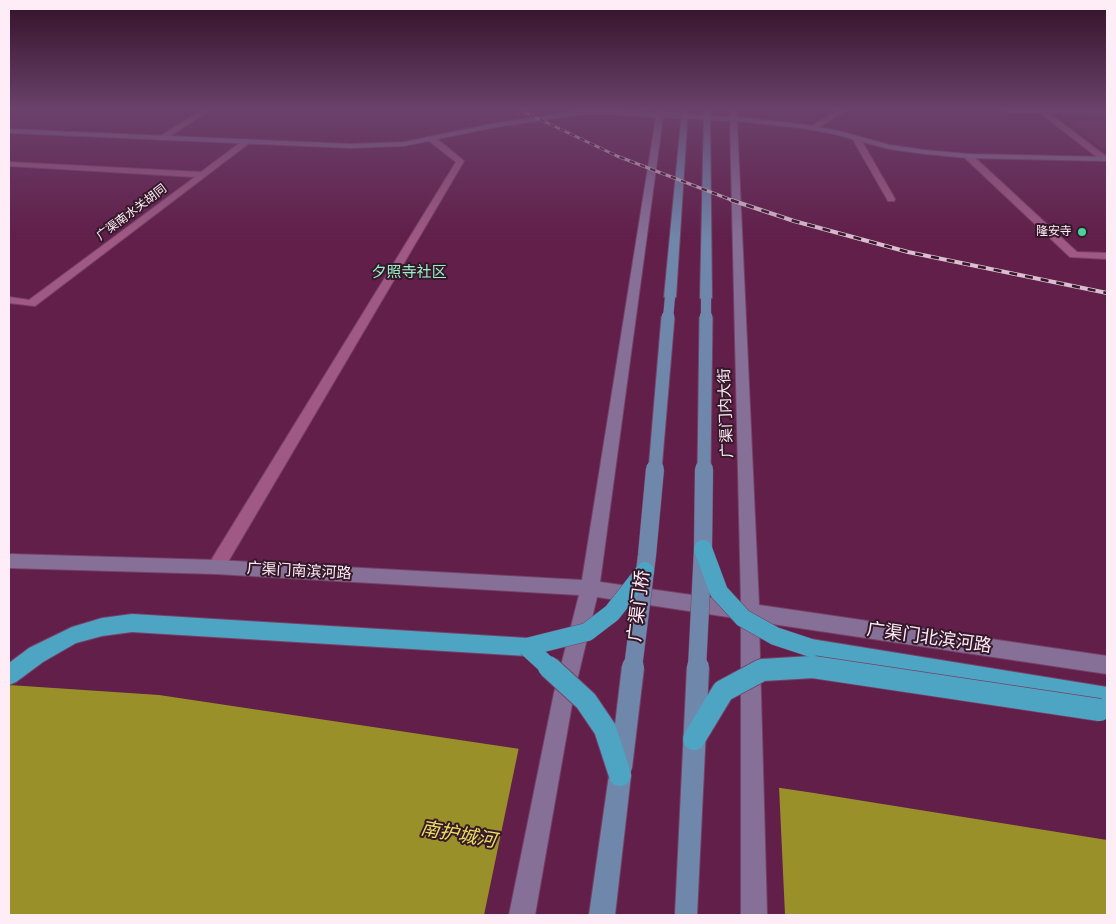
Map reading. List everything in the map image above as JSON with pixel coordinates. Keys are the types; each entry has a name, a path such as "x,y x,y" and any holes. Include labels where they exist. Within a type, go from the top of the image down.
{"highway":[{"path":"703,549 719,592 744,618 775,636 810,648 1107,697"},
{"path":"9,675 36,655 72,636 102,627 132,623 527,647 587,632 612,613 645,571"},
{"path":"527,647 586,701 605,729 620,775"},
{"path":"694,739 723,691 762,670 812,667 1107,712"}],"main road":[{"name":"广渠门桥","path":"602,915 645,571 682,153"},
{"path":"686,915 703,549 707,153"}],"street":[{"name":"广渠南水关胡同","path":"9,300 31,304 232,153"},
{"path":"216,567 460,161 450,153"},
{"path":"522,915 564,693 590,588 654,153"},
{"name":"广渠门内大街","path":"735,153 750,613 754,915"},
{"path":"865,153 891,199"},
{"path":"937,153 968,156 1106,159"},
{"path":"968,156 1074,255 1107,256"},
{"path":"9,164 203,175"},
{"name":"广渠门南滨河路","path":"9,561 216,567 590,588 750,613"},
{"name":"广渠门北滨河路","path":"750,613 1107,665"}],"water":[{"name":"南护城河","path":"9,685 159,695 814,793 1107,840 1107,915 9,914"}],"pier":[{"path":"519,747 779,786 785,915 484,915"}],"railway":[{"path":"611,153 734,201"},
{"path":"734,201 794,221 908,252 1107,293"}],"place":[{"name":"隆安寺","path":"1082,232"}],"district":[{"name":"夕照寺社区","path":"409,273"}]}
